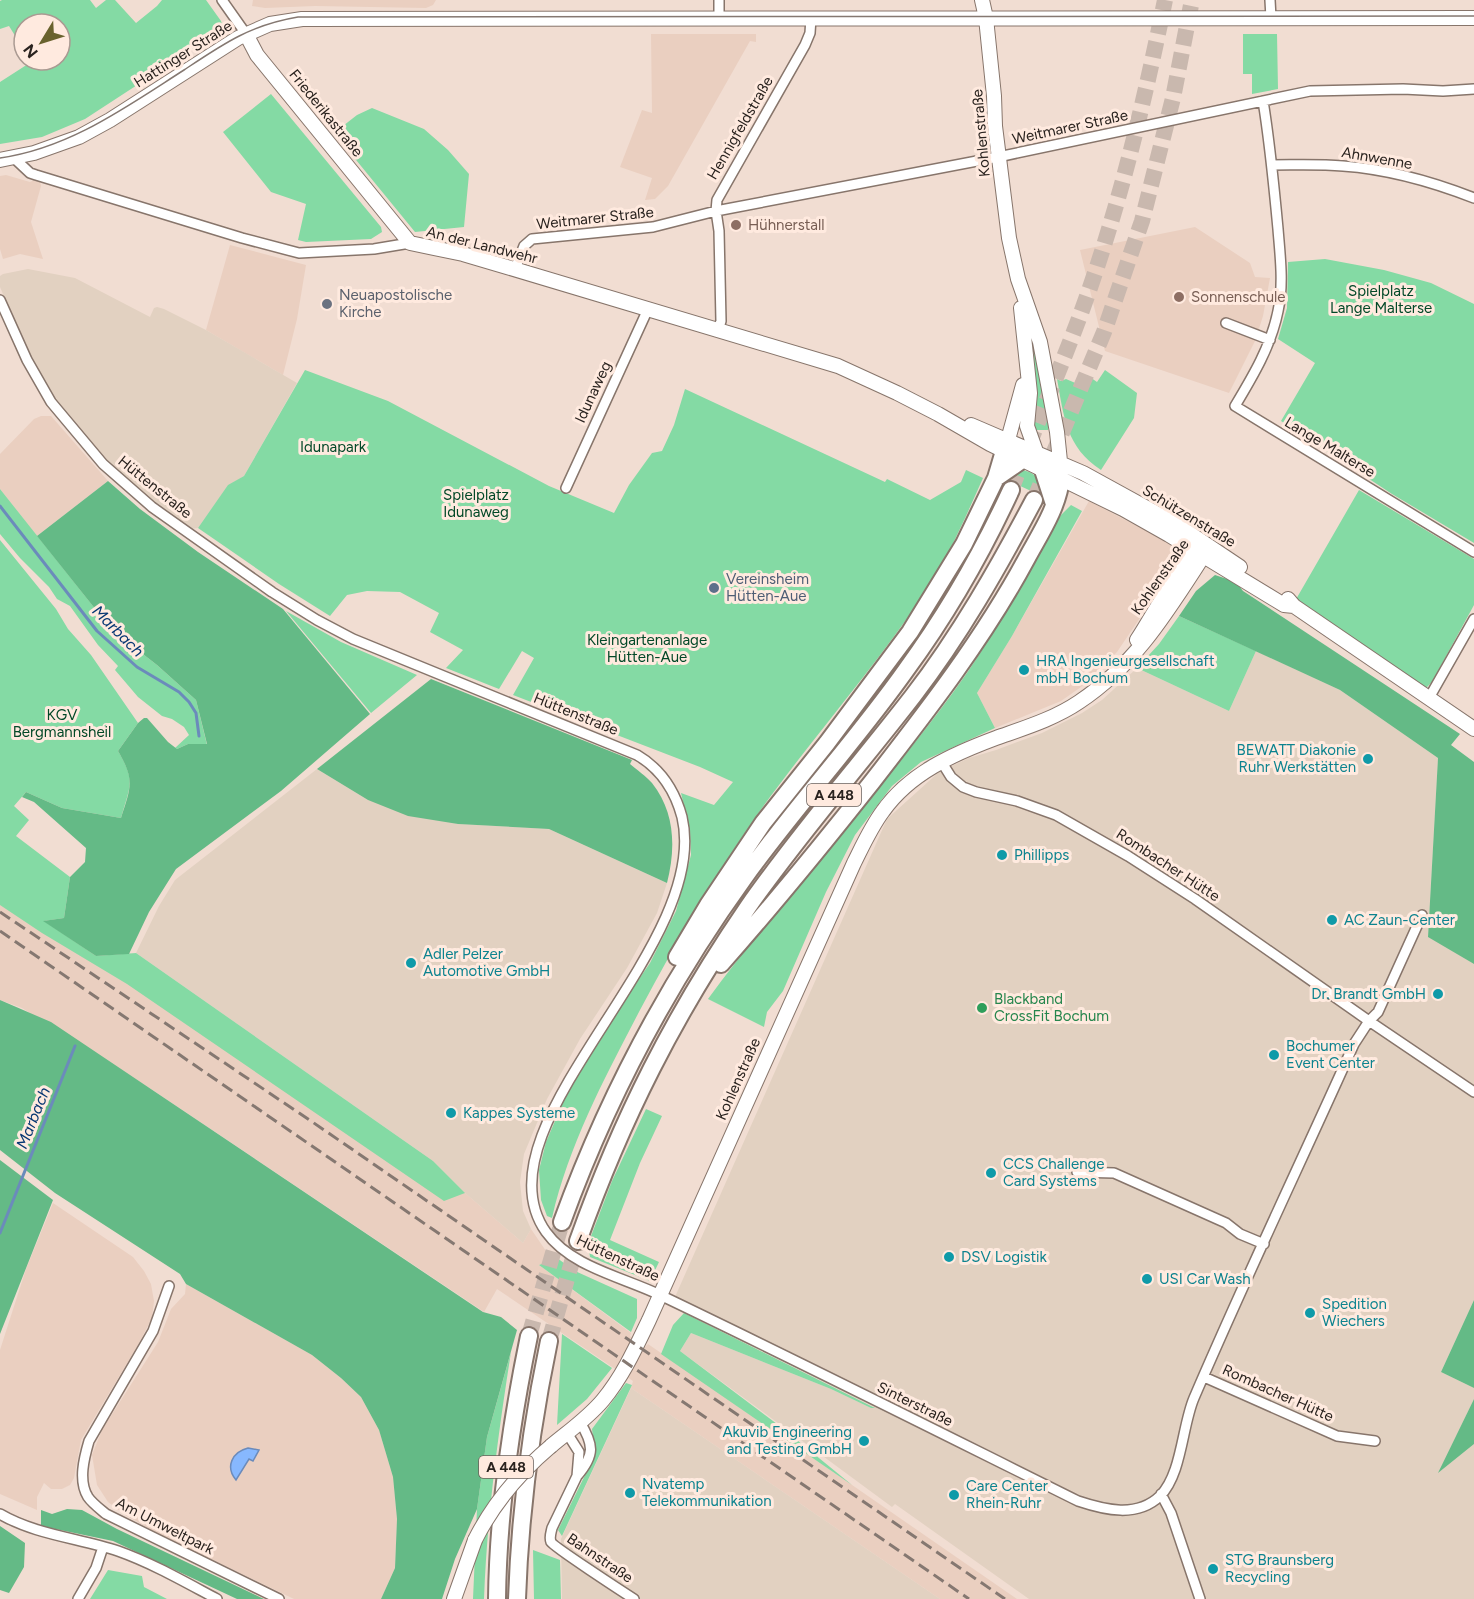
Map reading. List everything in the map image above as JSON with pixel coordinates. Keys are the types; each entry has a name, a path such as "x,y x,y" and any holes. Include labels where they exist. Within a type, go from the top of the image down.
{"highway":[{"path":"651,1022 678,956 708,905 762,823 834,735 910,632 964,544 996,478 1006,446"},
{"path":"996,478 1029,456"},
{"path":"1043,470 1054,504"},
{"path":"686,1002 826,841 964,661 999,607 1044,527 1060,493 1061,471"},
{"name":"A 448","path":"562,1222 603,1119 651,1022 692,953 746,876 908,669 981,553 1011,490"},
{"name":"A 448","path":"578,1240 621,1129 686,1002 749,906 914,695 984,590 1034,500"},
{"name":"A 448","path":"497,1599 500,1525 507,1460 529,1336"},
{"name":"A 448","path":"517,1598 519,1537 529,1444 549,1341"}],"street":[{"name":"Friederikastraße","path":"222,0 257,54 410,243"},
{"path":"719,0 719,18"},
{"name":"Kohlenstraße","path":"981,0 986,18 998,157 1007,226 1018,279 1027,353 1030,393 1027,426 1029,456"},
{"path":"1270,0 1271,18"},
{"name":"Hattinger Straße","path":"7,159 68,142 99,127 246,34 277,22 317,18 1474,18"},
{"name":"Hennigfeldstraße","path":"718,330 721,321 717,200 805,45 810,33 811,18"},
{"name":"Weitmarer Straße","path":"516,269 524,246 532,238 653,227 716,211 998,157 1310,91 1474,89"},
{"name":"Lange Malterse","path":"1263,101 1272,165 1281,261 1281,291 1279,309 1270,340 1235,406 1474,552"},
{"name":"An der Landwehr","path":"7,159 36,175 230,235 299,253 374,249 410,243 463,254 516,269 838,366 938,414 958,427 1061,471"},
{"name":"Ahnwenne","path":"1272,165 1345,166 1374,170 1404,176 1474,198"},
{"name":"Kohlenstraße","path":"1018,279 1040,342 1057,432 1061,471"},
{"name":"Hüttenstraße","path":"0,300 27,360 51,402 103,464 152,507 272,592 317,620 353,639 433,673 626,749 652,765 669,784 678,801 684,833 684,857 675,897 656,940 569,1079 538,1149 531,1187 538,1217 549,1236 562,1248 586,1263 659,1294"},
{"name":"Idunaweg","path":"566,488 648,309"},
{"path":"1226,323 1270,340"},
{"name":"Kohlenstraße","path":"1006,446 1021,395 1027,353"},
{"path":"1029,456 1047,445 1057,432"},
{"name":"An der Landwehr","path":"1029,456 1043,470 1061,471"},
{"name":"Schützenstraße","path":"1061,471 1123,509 1288,599 1294,606 1474,729"},
{"name":"Kohlenstraße","path":"454,1599 475,1540 490,1512 510,1485 603,1399 628,1362 870,833 883,811 896,795 941,761 1053,717 1078,703 1107,680 1131,654 1138,652 1162,621 1201,550"},
{"path":"1429,698 1474,619"},
{"name":"Rombacher Hütte","path":"941,761 951,777 963,787 1017,801 1056,815 1128,856 1195,899 1474,1092"},
{"name":"Rombacher Hütte","path":"1161,1494 1168,1485 1176,1465 1190,1408 1354,1044 1378,1012 1422,915"},
{"path":"1077,1172 1114,1173 1226,1223 1240,1234 1264,1244"},
{"name":"Am Umweltpark","path":"169,1286 153,1332 89,1441 85,1454 83,1484 89,1499 106,1514 279,1599"},
{"name":"Sinterstraße","path":"659,1294 1078,1501 1099,1508 1130,1510 1153,1501 1161,1494"},
{"name":"Rombacher Hütte","path":"1204,1377 1337,1436 1375,1441"},
{"name":"Bahnstraße","path":"580,1422 592,1445 588,1458 552,1528 551,1543 634,1599"},
{"name":"Bahnstraße","path":"567,1433 579,1452 577,1476"},
{"path":"1161,1494 1171,1513 1200,1599"},
{"path":"0,1514 23,1526 103,1547 140,1561 217,1599"},
{"path":"78,1599 96,1568 103,1547"}],"shaded area":[{"path":"253,0 436,0 433,5 426,8 315,6 265,8 252,6"},
{"path":"651,34 756,34 756,42 750,41 668,186 655,199 645,200 652,178 620,167 642,110 652,113"},
{"path":"6,175 30,182 34,180 40,182 41,186 31,222 43,259 20,254 3,259 0,249 0,176"},
{"name":"Sonnenschule","path":"1195,227 1250,263 1255,277 1270,278 1263,316 1255,341 1229,393 1105,351 1080,250"},
{"path":"230,245 306,265 297,319 283,375 206,330"},
{"path":"28,269 75,278 150,317 154,308 164,309 206,330 297,383 244,476 228,486 198,528 191,529 180,522 106,461 69,420 49,391 24,344 0,287 0,276 3,274"},
{"path":"51,416 108,481 37,536 0,489 0,454 34,419"},
{"path":"1089,501 1173,545 1178,557 1173,569 1117,652 1081,687 1061,701 995,728 977,693"},
{"path":"1256,651 1340,690 1438,758 1428,936 1474,964 1474,1300 1441,1372 1474,1388 1474,1399 1439,1472 1474,1444 1474,1599 1029,1599 895,1504 892,1507 680,1351 691,1333 831,1389 871,1408 874,1407 671,1306 887,819 939,772 969,758 1042,733 1082,713 1102,700 1137,668 1229,711"},
{"path":"317,769 368,800 458,824 549,829 667,883 657,913 627,968 580,1039 547,1099 524,1154 520,1182 523,1211 531,1229 523,1243 465,1193 433,1161 136,953 159,906 175,880"},
{"path":"0,888 96,956 365,1115 433,1161 465,1193 523,1243 531,1229 546,1251 556,1258 539,1265 631,1333 630,1336 645,1347 648,1344 1017,1599 940,1599 631,1388 633,1381 497,1289 484,1312 154,1091 22,1008 0,1000"},
{"path":"53,1203 133,1257 151,1284 154,1301 152,1318 138,1345 81,1440 74,1478 70,1485 62,1489 51,1489 44,1483 37,1497 37,1510 0,1494 0,1350 26,1269"},
{"path":"186,1284 312,1355 361,1397 379,1430 393,1477 397,1519 395,1568 381,1599 294,1599 159,1534 127,1516 108,1502 97,1485 92,1455 102,1430 158,1342 171,1309 185,1294"},
{"path":"631,1388 940,1599 562,1599 561,1539"}],"green space":[{"path":"90,0 96,8 106,0 115,0 136,23 162,0 206,0 223,27 85,119 42,137 0,144 0,82 16,72 72,72 72,12 12,12 12,31 9,26 0,29 0,1"},
{"path":"1243,34 1277,34 1278,89 1252,94 1252,74 1243,74"},
{"path":"271,94 381,227 382,232 371,239 306,242 298,240 306,204 271,192 223,132"},
{"path":"372,108 424,129 448,150 469,174 464,227 415,232 334,133 357,115"},
{"name":"Spielplatz Lange Malterse","path":"1325,259 1384,270 1431,283 1474,304 1474,543 1392,494 1281,421 1315,363 1278,339 1287,308 1288,262"},
{"path":"1033,343 1049,424 1048,430 1031,430 1035,378"},
{"path":"305,370 388,401 549,486 614,513 629,485 652,453 662,451 674,425 685,389 885,482 887,479 930,500 961,482 966,470 983,478 950,550 926,591 889,644 770,797 734,848 685,928 589,1111 568,1164 552,1218 547,1216 541,1200 539,1170 546,1142 564,1100 602,1033 650,963 676,911 691,855 690,831 681,793 714,805 733,782 700,767 513,695 534,658 522,651 499,689 446,668 463,650 430,632 439,613 400,592 367,591 347,595 330,616 198,528 228,485 244,476"},
{"path":"1105,370 1137,393 1134,418 1101,470 1080,451 1068,430 1057,379 1061,381 1066,379 1080,385 1087,375 1097,382"},
{"path":"1020,470 1035,475 1046,498 1005,479"},
{"path":"108,481 140,509 198,552 283,609 370,714 281,791 176,869 149,912 129,954 96,956 43,921 64,918 70,877 85,862 86,848 34,802 22,797 26,792 62,808 121,818 130,784 127,769 118,751 138,723 147,718 177,749 188,744 207,744 196,700 157,665 112,630 37,536"},
{"path":"0,489 112,630 157,665 196,700 207,745 188,744 175,748 189,735 184,727 162,716 138,697 115,670 118,666 98,645 70,606 57,599 49,587 0,534"},
{"path":"1359,490 1474,559 1474,605 1432,682 1427,687 1422,687 1295,601"},
{"path":"1071,505 1082,511 1012,636 977,693 995,728 921,762 892,786 855,835 826,892 783,991 767,1012 764,1027 708,999 949,698 994,631 1061,515"},
{"name":"KGV Bergmannsheil","path":"0,540 56,609 68,629 91,655 138,723 118,751 124,761 130,784 121,818 62,808 26,792 14,806 29,820 16,836 70,877 64,918 44,921 96,956 136,953 433,1161 465,1193 444,1201 127,984 0,905"},
{"path":"1215,575 1236,582 1243,591 1460,734 1451,745 1474,762 1474,964 1428,937 1438,758 1340,690 1179,616 1196,591"},
{"path":"286,611 341,642 417,675 371,713"},
{"path":"1179,616 1256,651 1229,711 1137,668 1159,644"},
{"path":"431,679 632,760 630,764 650,780 660,794 669,818 672,831 672,857 667,883 549,829 458,824 408,816 368,800 317,769"},
{"path":"0,1000 51,1022 483,1312 501,1317 517,1330 487,1437 477,1509 455,1559 442,1599 381,1599 395,1568 397,1519 393,1477 379,1430 361,1397 312,1355 186,1284 180,1274 55,1193 0,1150"},
{"path":"646,1109 662,1116 640,1163 610,1240 659,1262 650,1281 590,1257 588,1244 612,1181"},
{"path":"0,1160 53,1200 0,1334"},
{"path":"557,1258 575,1271 637,1299 637,1318 631,1332 539,1265"},
{"path":"1474,1300 1474,1388 1441,1372"},
{"path":"684,1313 875,1408 691,1333 680,1351 781,1427 852,1485 661,1354 673,1325"},
{"path":"562,1334 612,1368 587,1399 557,1425"},
{"path":"511,1352 494,1476 484,1599 473,1599 477,1509 487,1437"},
{"path":"626,1383 632,1385 562,1536 558,1530 595,1455 592,1429"},
{"path":"1474,1399 1474,1444 1438,1473"},
{"path":"67,1509 82,1510 264,1599 237,1599 113,1541 41,1526 41,1510 52,1514"},
{"path":"0,1526 25,1543 24,1567 9,1593 0,1590"},
{"path":"533,1550 560,1560 561,1599 534,1599"},
{"path":"108,1570 142,1576 144,1587 167,1599 90,1599"}],"water":[{"path":"248,1448 259,1450 253,1461 249,1459 236,1480 231,1470 232,1461 234,1456"}],"waterway":[{"name":"Marbach","path":"0,506 97,631 137,667 179,692 189,702 196,713 199,736"},
{"name":"Marbach","path":"0,1233 75,1046"}],"tunnel":[{"path":"1011,490 1078,321 1105,242 1138,122 1165,0"},
{"path":"1034,500 1104,332 1142,221 1173,98 1192,0"},
{"path":"529,1336 562,1222"},
{"path":"549,1341 578,1241"}],"tram line":[{"path":"0,158 26,153 74,136 141,98 251,30 298,17 1474,16"}],"railway":[{"path":"0,912 311,1121 1005,1599"},
{"path":"0,931 969,1599"}],"place":[{"name":"Hühnerstall","path":"736,225"},
{"name":"Sonnenschule","path":"1179,297"},
{"name":"Neuapostolische Kirche","path":"327,304"},
{"name":"Vereinsheim Hütten-Aue","path":"714,588"},
{"name":"HRA Ingenieurgesellschaft mbH Bochum","path":"1024,670"},
{"name":"BEWATT Diakonie Ruhr Werkstätten","path":"1368,759"},
{"name":"Phillipps","path":"1002,855"},
{"name":"AC Zaun-Center","path":"1332,920"},
{"name":"Adler Pelzer Automotive GmbH","path":"411,963"},
{"name":"Dr. Brandt GmbH","path":"1438,994"},
{"name":"Blackband CrossFit Bochum","path":"982,1008"},
{"name":"Bochumer Event Center","path":"1274,1055"},
{"name":"Kappes Systeme","path":"451,1113"},
{"name":"CCS Challenge Card Systems","path":"991,1173"},
{"name":"DSV Logistik","path":"949,1257"},
{"name":"USI Car Wash","path":"1147,1279"},
{"name":"Spedition Wiechers","path":"1310,1313"},
{"name":"Akuvib Engineering and Testing GmbH","path":"864,1441"},
{"name":"Nvatemp Telekommunikation","path":"630,1493"},
{"name":"Care Center Rhein-Ruhr","path":"954,1495"},
{"name":"STG Braunsberg Recycling","path":"1213,1569"}],"park label":[{"name":"Idunapark","path":"333,447"},
{"name":"Spielplatz Idunaweg","path":"476,504"},
{"name":"Kleingartenanlage Hütten-Aue","path":"647,648"}]}
